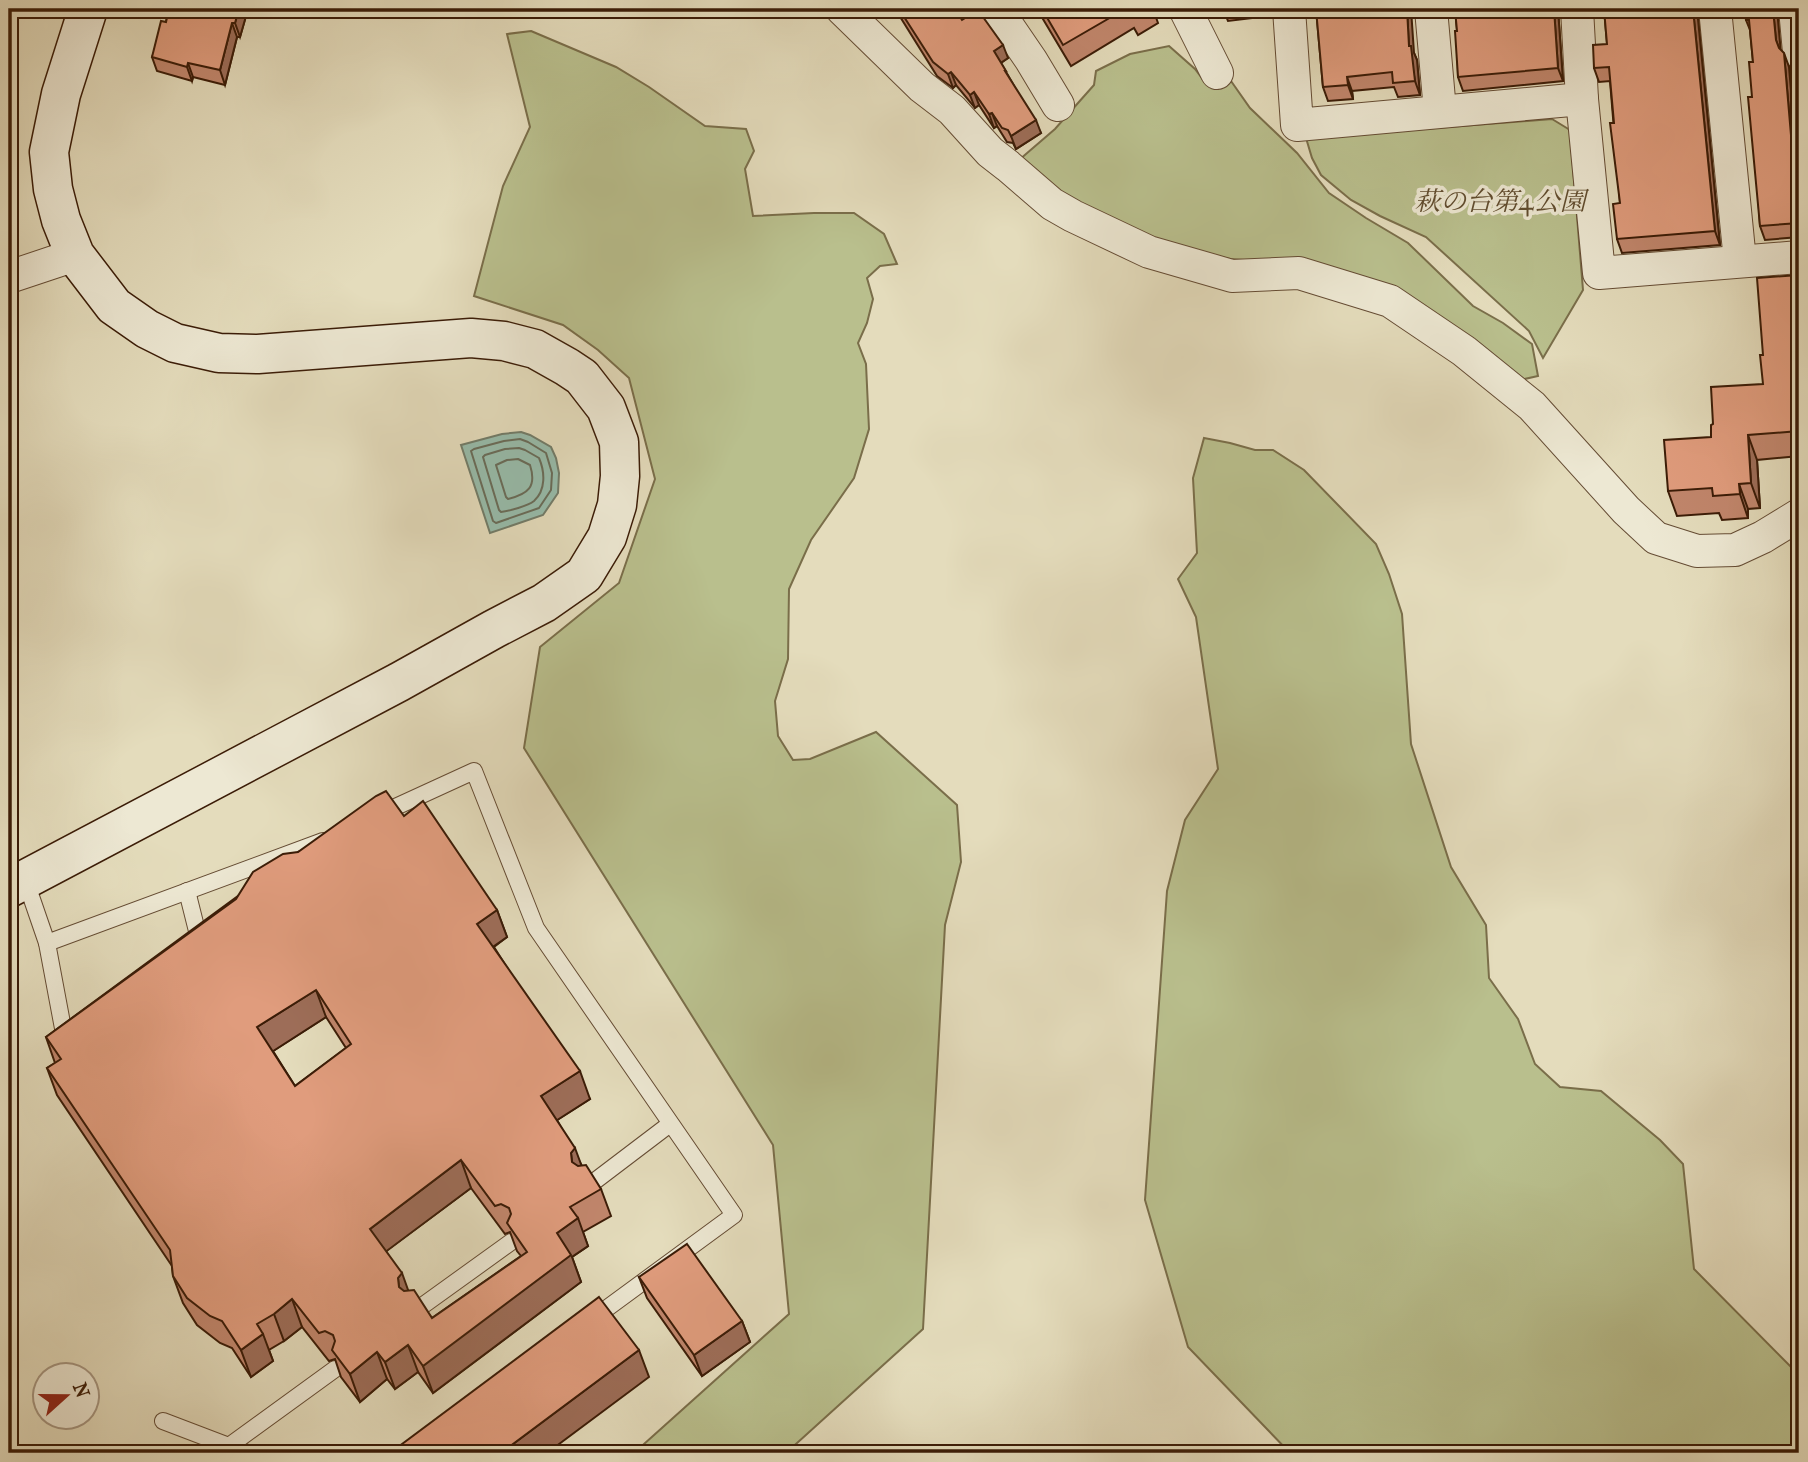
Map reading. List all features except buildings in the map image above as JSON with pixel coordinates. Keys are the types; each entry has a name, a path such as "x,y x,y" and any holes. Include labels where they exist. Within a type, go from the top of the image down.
{"street":[{"path":"17,884 544,603 584,575 607,537 617,505 620,476 619,442 606,408 582,377 536,349 505,341 471,338 258,354 219,353 175,342 147,329 114,306 75,255 61,220 49,152 61,94 88,9"},
{"path":"842,9 922,87 952,110 990,152 1052,204 1073,216 1149,252 1232,275 1299,273 1390,301 1464,351 1532,406 1626,510 1656,538 1697,551 1735,550 1799,515"},
{"path":"996,9 1058,105"},
{"path":"1185,9 1217,73"},
{"path":"1289,9 1297,125 1583,100"},
{"path":"1431,9 1440,111"},
{"path":"1577,9 1599,273 1799,257"},
{"path":"1715,9 1740,261"},
{"path":"1795,9 1799,52"},
{"path":"9,277 75,255"}],"lane":[{"path":"363,822 474,771 536,928 734,1215 577,1330"},
{"path":"47,943 338,834"},
{"path":"17,884 47,943 65,1039 87,1023"},
{"path":"187,891 200,943 189,951"},
{"path":"591,1184 670,1125"},
{"path":"418,1309 511,1242"},
{"path":"229,1446 335,1369"},
{"path":"163,1421 247,1453"}],"green space":[{"path":"531,31 616,67 705,126 746,129 754,151 745,169 753,216 854,213 884,234 897,264 880,266 867,278 873,299 858,343 866,364 869,429 854,478 811,540 789,589 788,659 775,701 778,736 793,760 810,759 876,732 957,805 961,862 945,925 923,1329 786,1453 634,1453 789,1314 773,1145 524,748 540,647 619,583 655,479 629,378 598,350 563,325 474,296 503,186 530,127 507,34"},
{"path":"1169,46 1195,69 1207,85 1231,81 1250,108 1297,153 1329,193 1408,243 1473,306 1532,344 1538,376 1520,380 1299,264 1230,259 1164,245 1058,195 1019,160 1055,129 1094,85 1096,71 1130,54"},
{"name":"萩の台第4公園","path":"1552,119 1570,130 1583,290 1543,358 1529,331 1426,237 1351,200 1321,175 1306,138"},
{"path":"1204,438 1255,450 1273,450 1304,470 1376,544 1402,614 1411,744 1451,867 1486,925 1489,978 1518,1019 1535,1064 1560,1087 1601,1091 1660,1140 1683,1164 1694,1269 1799,1375 1799,1453 1290,1453 1188,1347 1145,1200 1167,891 1185,820 1218,769 1196,617 1178,579 1197,553 1193,478"}],"water":[{"path":"521,432 551,447 559,473 558,493 543,515 490,533 461,445"}]}
